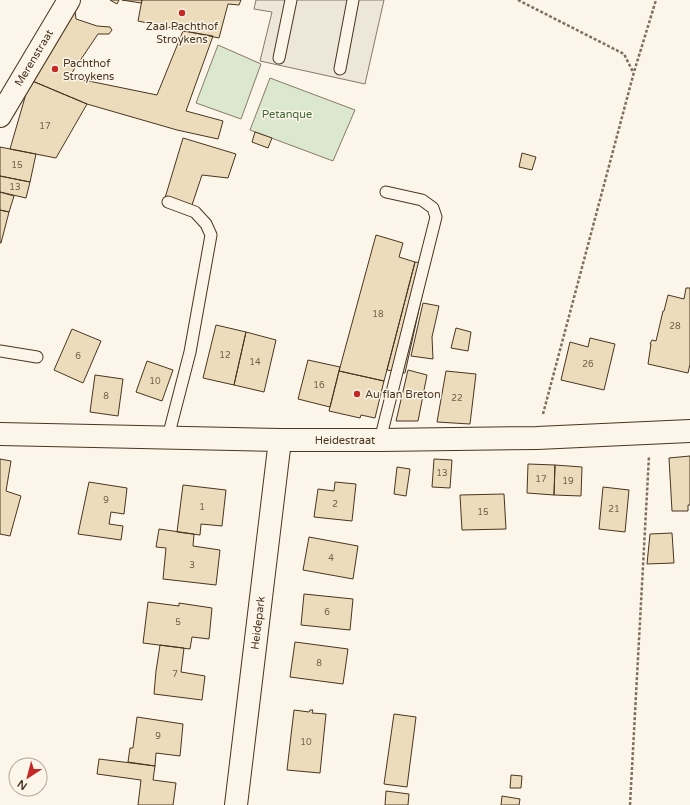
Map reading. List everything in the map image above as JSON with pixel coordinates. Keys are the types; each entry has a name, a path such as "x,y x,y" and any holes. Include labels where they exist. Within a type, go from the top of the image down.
{"street":[{"name":"Merenstraat","path":"0,116 69,0"},
{"name":"Heidestraat","path":"0,434 280,440 380,440 537,438 690,431"},
{"name":"Heidepark","path":"236,805 280,440"}],"lane":[{"path":"279,58 291,0"},
{"path":"340,69 353,0"},
{"path":"380,440 436,217 433,208 422,200 386,192"},
{"path":"168,202 195,212 206,224 211,235 190,352 168,438"},
{"path":"0,351 37,357"}],"path":[{"path":"518,0 624,54 634,72"},
{"path":"537,438 634,72 656,0"},
{"path":"630,805 650,432"}],"green space":[{"path":"218,45 261,64 241,119 196,103"},
{"name":"Petanque","path":"270,78 355,110 333,161 250,130"}],"shaded area":[{"path":"256,0 384,0 365,84 260,61 272,12 254,9"}],"building":[{"path":"110,0 119,0 117,4"},
{"path":"122,0 142,0 141,3"},
{"name":"Zaal Pachthof Stroykens","path":"142,0 241,0 239,5 228,4 219,38 138,21"},
{"name":"Pachthof Stroykens","path":"75,11 76,19 97,26 110,27 112,30 109,34 98,34 69,77 157,95 183,31 213,36 186,111 223,121 218,139 177,130 87,104 30,80"},
{"path":"30,80 87,104 56,158 10,149"},
{"path":"255,132 272,138 268,148 252,142"},
{"path":"183,138 236,154 228,178 202,175 192,205 165,198"},
{"path":"0,147 36,154 30,182 0,176"},
{"path":"522,153 536,157 532,170 519,167"},
{"path":"0,176 30,182 26,198 0,192"},
{"path":"0,192 14,196 9,212 0,210"},
{"path":"0,210 9,212 1,243 0,243"},
{"path":"376,235 403,243 399,257 415,262 384,381 339,371"},
{"path":"415,262 429,264 405,373 387,370"},
{"path":"686,288 690,288 690,364 688,373 648,364 650,344 652,340 656,341 668,295 684,299"},
{"path":"423,303 439,306 432,337 433,359 411,356"},
{"path":"216,325 246,332 234,385 203,378"},
{"path":"456,328 471,332 468,351 451,348"},
{"path":"72,329 101,341 83,383 54,370"},
{"path":"246,332 276,340 264,392 234,385"},
{"path":"590,338 615,344 604,390 561,380 570,342 588,347"},
{"path":"308,360 340,367 330,407 298,399"},
{"path":"147,361 173,370 162,401 136,392"},
{"path":"408,370 427,375 418,421 396,421"},
{"name":"Au flan Breton","path":"339,371 384,381 375,418 361,415 360,418 329,411"},
{"path":"446,371 476,374 470,424 437,422"},
{"path":"95,375 123,379 118,416 90,412"},
{"path":"690,456 690,505 688,505 688,511 672,511 669,458"},
{"path":"0,459 11,461 6,491 21,496 10,536 0,534"},
{"path":"434,459 452,460 450,488 432,487"},
{"path":"528,464 555,465 554,495 527,493"},
{"path":"555,465 582,467 581,496 554,495"},
{"path":"397,467 410,469 406,496 394,494"},
{"path":"89,482 127,488 124,514 111,512 109,524 123,526 121,540 78,534"},
{"path":"335,482 356,484 352,521 314,517 318,489 334,491"},
{"path":"183,485 226,490 222,526 201,524 200,535 177,532"},
{"path":"603,487 629,490 625,532 599,529"},
{"path":"504,494 506,529 462,530 460,495"},
{"path":"159,529 194,534 193,546 220,550 216,585 163,579 166,548 156,547"},
{"path":"672,533 674,563 647,564 650,534"},
{"path":"309,537 358,546 353,579 303,570"},
{"path":"304,594 353,599 350,630 301,625"},
{"path":"148,602 179,606 179,603 212,608 209,639 192,637 190,649 143,643"},
{"path":"295,642 348,649 343,684 290,677"},
{"path":"160,645 184,648 181,672 205,676 202,700 154,694"},
{"path":"294,710 309,712 310,710 313,710 312,713 326,714 320,773 287,770"},
{"path":"394,714 416,717 407,787 384,784"},
{"path":"137,717 183,724 180,756 156,753 155,766 128,762 130,748 133,748"},
{"path":"99,759 155,766 153,780 176,783 173,805 138,805 141,780 97,774"},
{"path":"511,775 522,776 521,788 510,788"},
{"path":"386,791 409,794 408,805 385,805"},
{"path":"502,796 520,799 519,805 501,805"}],"place":[{"name":"Zaal Pachthof Stroykens","path":"182,13"},
{"name":"Pachthof Stroykens","path":"55,69"},
{"name":"Au flan Breton","path":"357,394"}]}
